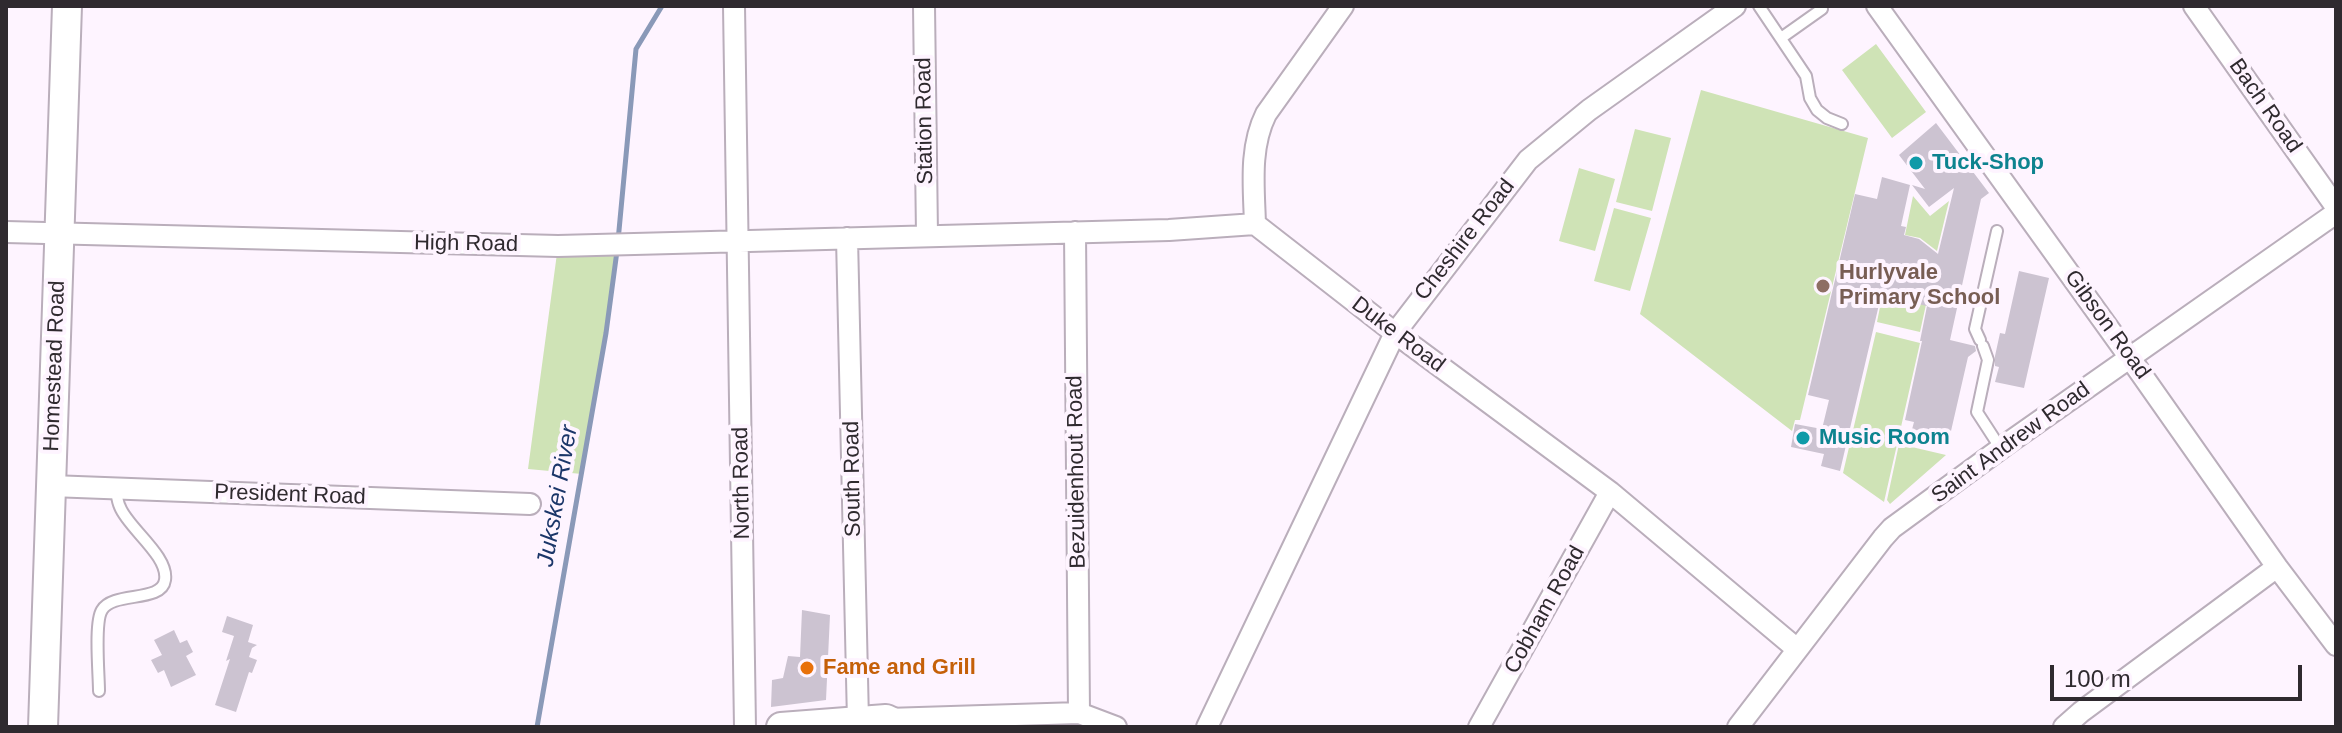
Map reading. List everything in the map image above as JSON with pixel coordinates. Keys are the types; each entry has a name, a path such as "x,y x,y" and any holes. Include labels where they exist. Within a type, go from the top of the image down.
{"main road":[{"name":"Homestead Road","path":"43,727 65,12"},
{"path":"781,727 858,721 895,723"}],"street":[{"name":"North Road","path":"734,6 745,727"},
{"name":"Station Road","path":"924,6 927,235"},
{"path":"927,235 1255,224 1255,152 1259,127 1343,6"},
{"name":"Cheshire Road","path":"1207,727 1395,333 1435,278 1528,160 1589,110 1735,6"},
{"name":"Gibson Road","path":"1877,6 2277,567 2336,645"},
{"name":"Bach Road","path":"2194,6 2336,207"},
{"name":"Saint Andrew Road","path":"1738,727 1887,533 2336,213"},
{"name":"Duke Road","path":"1255,224 1395,333 1610,492 1797,649"},
{"name":"High Road","path":"6,232 558,246 927,235"},
{"name":"Bezuidenhout Road","path":"1075,232 1079,713"},
{"name":"South Road","path":"847,238 858,721"},
{"name":"President Road","path":"51,486 530,504"},
{"name":"Cobham Road","path":"1479,727 1610,492"},
{"path":"2064,727 2277,567"},
{"path":"895,723 961,722 1079,713 1116,727"}],"lane":[{"path":"1759,6 1806,76 1810,98 1817,110 1842,124"},
{"path":"1781,38 1822,9"},
{"path":"1997,231 1975,329 1988,360 1977,412 2001,449"},
{"path":"99,691 98,621 103,607 110,602 156,592 165,584 166,576 151,548 122,511 116,489"}],"green space":[{"path":"1876,44 1926,112 1892,138 1842,70"},
{"path":"1701,90 1868,138 1800,420 1795,420 1792,431 1640,314"},
{"path":"1635,129 1671,138 1652,211 1616,202"},
{"path":"1579,168 1615,179 1595,251 1559,241"},
{"path":"1913,196 1930,216 1949,201 1937,251 1920,238 1905,235"},
{"path":"1614,208 1651,218 1630,291 1594,281"},
{"path":"618,244 582,474 528,469 558,246"},
{"path":"1917,248 1935,263 1920,332 1877,322 1882,297 1905,302"},
{"path":"1876,332 1920,343 1884,502 1843,473"},
{"path":"1899,444 1946,455 1890,504 1887,500"}],"building":[{"path":"1936,123 1989,193 1981,199 1950,340 1975,346 1976,351 1968,357 1946,446 1910,437 1914,422 1905,420 1927,306 1881,296 1840,471 1821,466 1824,454 1791,447 1795,424 1822,429 1829,400 1808,395 1855,194 1877,199 1882,177 1910,185 1901,226 1906,227 1904,235 1919,239 1938,254 1954,188 1929,207 1912,185 1925,189 1899,155"},
{"path":"2019,271 2049,278 2024,388 1995,382 1999,367 1995,366 1995,356 2000,333 2005,334"},
{"name":"Fame and Grill","path":"802,610 830,615 826,700 771,707 772,680 783,678 788,656 800,657"},
{"path":"227,616 253,625 248,642 257,645 252,648 249,657 257,660 252,673 249,672 236,712 215,705 234,636 222,632"},
{"path":"174,630 180,643 187,640 193,652 186,656 196,675 171,687 164,670 158,673 151,660 162,655 154,640"}],"waterway":[{"name":"Jukskei River","path":"618,241 636,49 662,6"},
{"name":"Jukskei River","path":"537,727 606,333 617,251"}],"place":[{"name":"Tuck-Shop","path":"1916,163"},
{"name":"Hurlyvale Primary School","path":"1823,286"},
{"name":"Music Room","path":"1803,438"},
{"name":"Fame and Grill","path":"807,668"}]}
